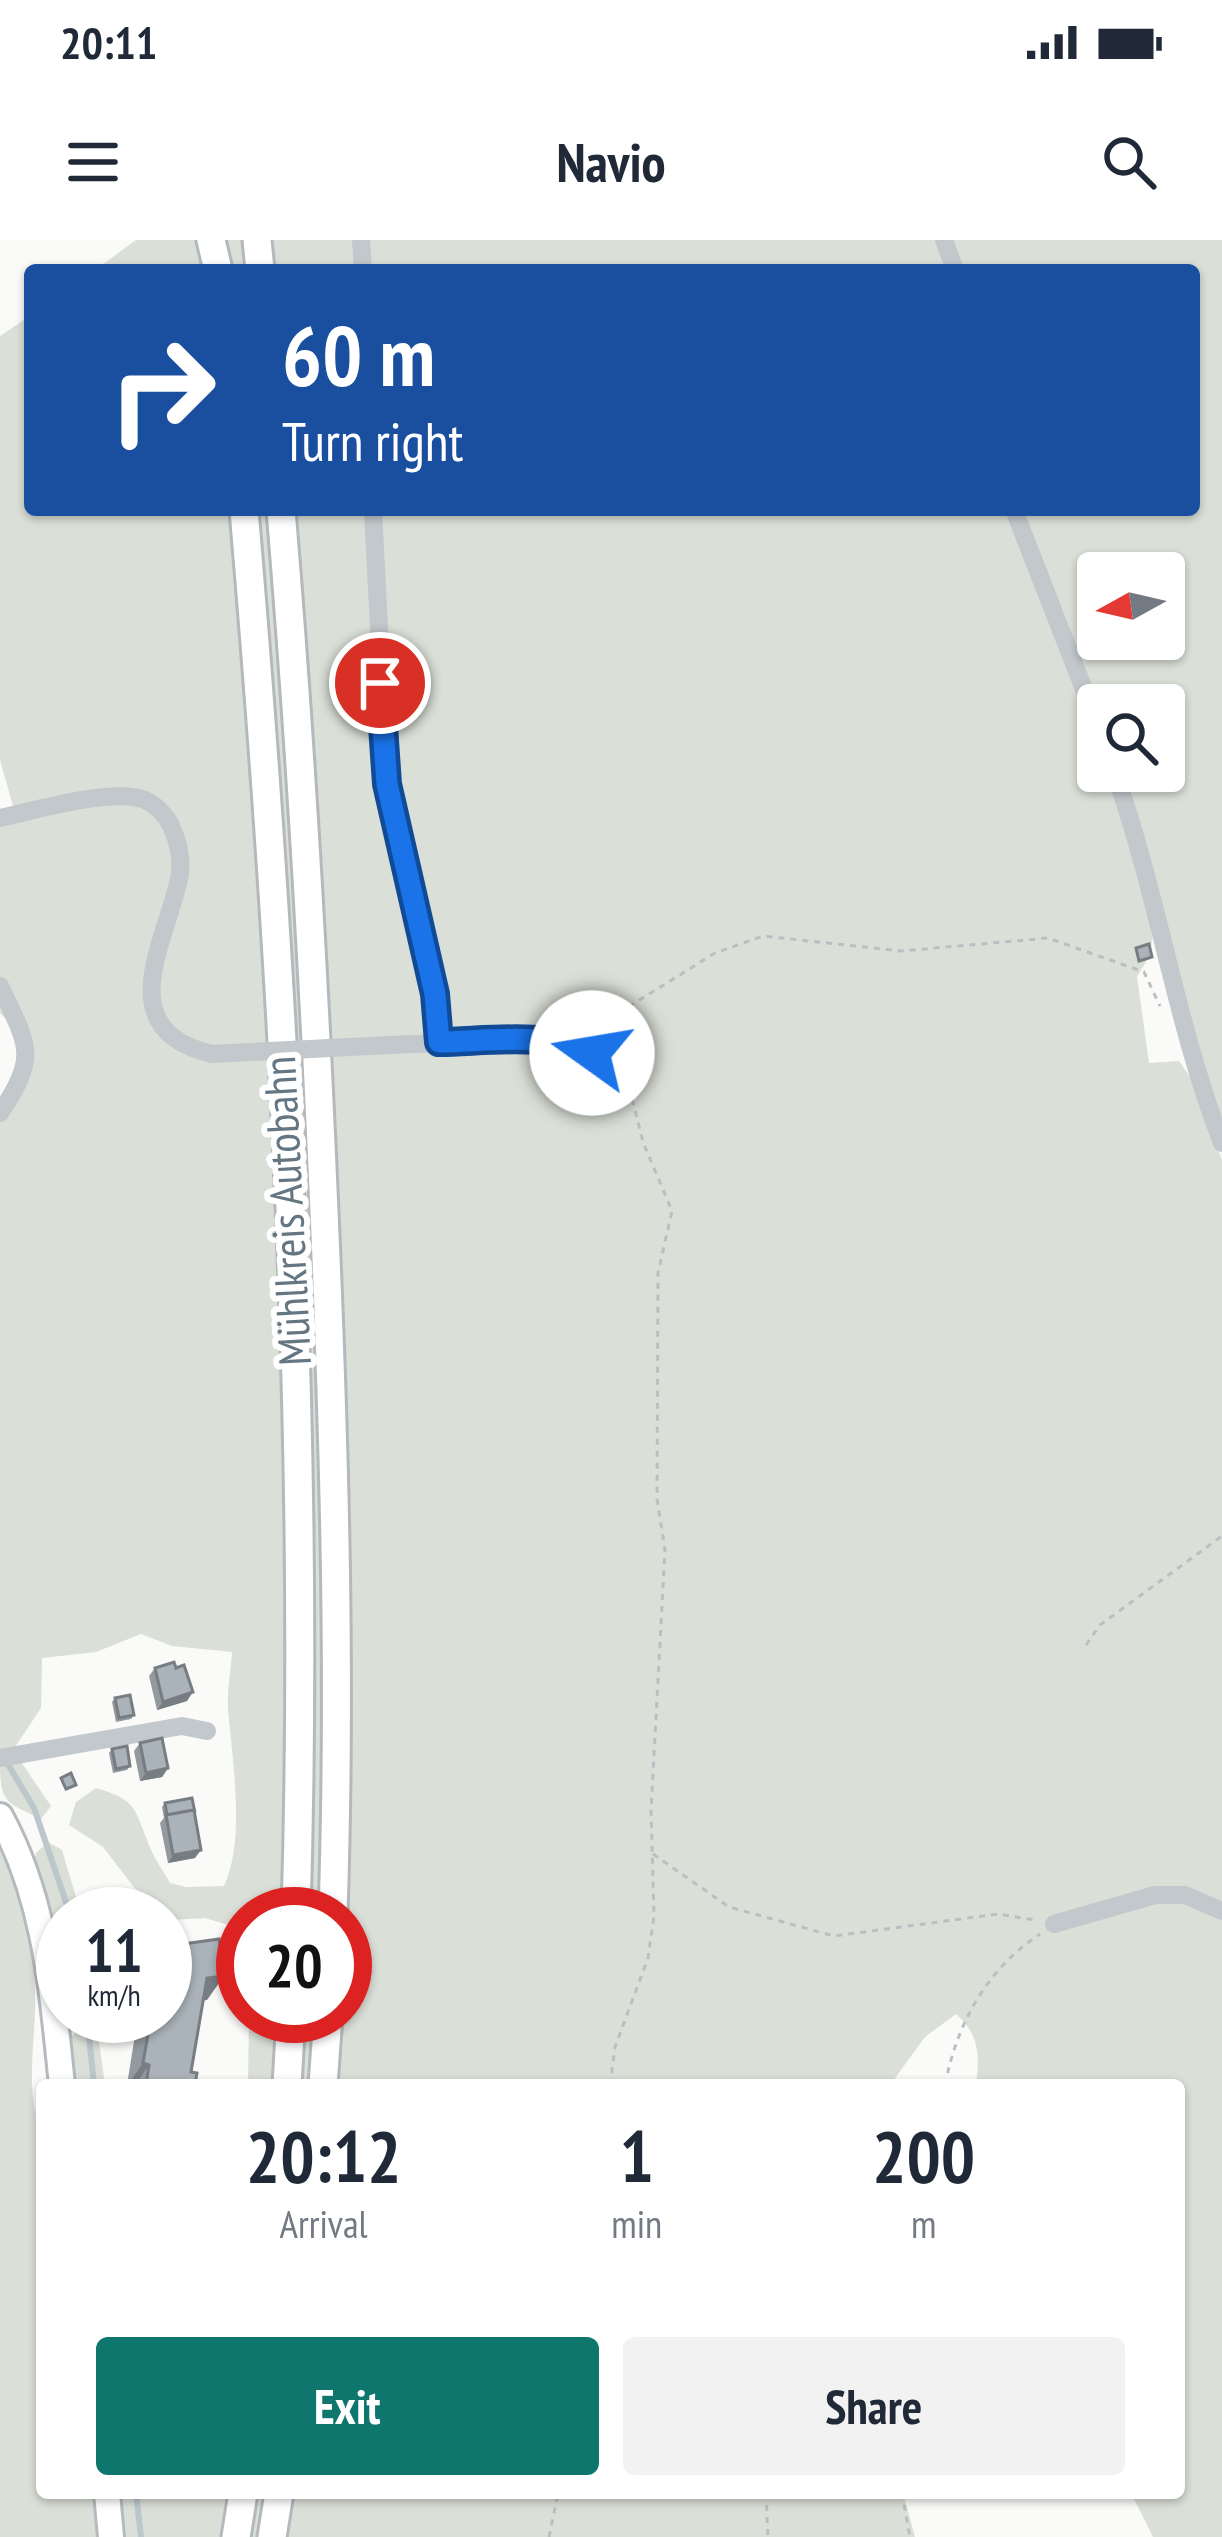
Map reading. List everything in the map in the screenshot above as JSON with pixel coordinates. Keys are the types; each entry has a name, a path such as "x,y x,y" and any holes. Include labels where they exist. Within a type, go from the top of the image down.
{"highway":[{"name":"Mühlkreis Autobahn","path":"244,516 274,934 296,1421 300,1616 296,1887"},
{"name":"Mühlkreis Autobahn","path":"281,516 307,868 327,1270 336,1592 333,1887"},
{"path":"287,2079 289,2043"},
{"path":"323,2079 326,2043"},
{"path":"236,2537 242,2499"},
{"path":"272,2537 278,2499"}],"main road":[{"path":"0,1816 38,1906 61,2079"},
{"path":"108,2499 111,2537"}],"street":[{"path":"373,516 387,784 435,994 439,1042"},
{"path":"1016,516 1082,684"},
{"path":"1121,792 1146,868 1180,1020 1222,1143"},
{"path":"0,818 108,798 146,800 166,816 181,853 180,876 153,962 152,1004 160,1023 192,1049 212,1054 540,1039 570,1043 610,1065"},
{"path":"0,986 27,1052 25,1071 0,1113"},
{"path":"3,1756 182,1726 207,1731"},
{"path":"1054,1924 1155,1895 1185,1895 1222,1910"}],"path":[{"path":"570,1043 715,953 763,936 901,951 1048,938 1144,972 1162,1010 1180,1020"},
{"path":"610,1065 632,1098 643,1142 672,1210 658,1273 657,1499 665,1550 652,1853 654,1916 648,1958 615,2047 611,2079"},
{"path":"1086,1645 1100,1625 1222,1536"},
{"path":"652,1853 729,1907 834,1936 998,1914 1054,1924"},
{"path":"947,2079 968,2011 1012,1952 1054,1924"},
{"path":"549,2537 557,2499"},
{"path":"766,2499 768,2537"},
{"path":"903,2499 910,2537"}],"shaded area":[{"path":"136,240 1222,240 1222,1126 1129,792 1185,792 1185,684 1090,684 1081,660 1185,660 1185,552 1077,552 1077,648 1063,610 1050,614 1077,687 1077,792 1115,792 1148,906 1151,946 1137,977 1149,1063 1179,1061 1190,1077 1222,1160 1222,2537 1153,2537 1134,2499 1185,2499 1185,2079 977,2079 976,2046 956,2014 925,2037 894,2079 248,2079 249,2043 372,2043 372,1887 216,1887 216,1921 192,1919 192,1887 186,1887 224,1886 231,1867 236,1822 228,1708 232,1652 172,1646 141,1634 96,1652 42,1658 41,1708 15,1747 0,1751 0,1105 22,1051 0,1013 0,825 17,820 0,760 0,336 24,320 24,516 1200,516 1200,264 103,264"},
{"path":"19,1759 51,1806 41,1819 4,1795 0,1765"},
{"path":"96,1788 125,1800 170,1883 186,1887 134,1887 103,1847 69,1825 76,1802"},
{"path":"48,1842 62,1850 73,1887 38,1887 33,1865 36,1853"},
{"path":"0,1847 20,1900 34,1974 36,2499 905,2499 915,2537 0,2537"},
{"path":"68,2043 99,2043 104,2079 71,2079"}],"building":[{"path":"1149,944 1152,957 1139,961 1136,948"},
{"path":"174,1662 176,1668 184,1665 193,1692 163,1702 155,1668"},
{"path":"130,1695 134,1715 119,1718 115,1698"},
{"path":"162,1738 168,1768 146,1773 140,1743"},
{"path":"127,1746 130,1766 116,1769 112,1749"},
{"path":"71,1773 76,1785 66,1789 61,1778"},
{"path":"192,1798 195,1813 167,1815 165,1803"},
{"path":"194,1810 201,1850 173,1855 166,1815"},
{"path":"216,1939 216,1977 207,1978 191,2072 197,2073 196,2079 147,2079 149,2065 143,2063 146,2043 192,2043 192,1943"}],"waterway":[{"path":"6,1761 34,1808 61,1887"},
{"path":"90,2043 93,2079"},
{"path":"137,2499 141,2537"}],"route":[{"path":"380,683 387,784 435,994 439,1042 540,1039 570,1043 592,1053"}]}
